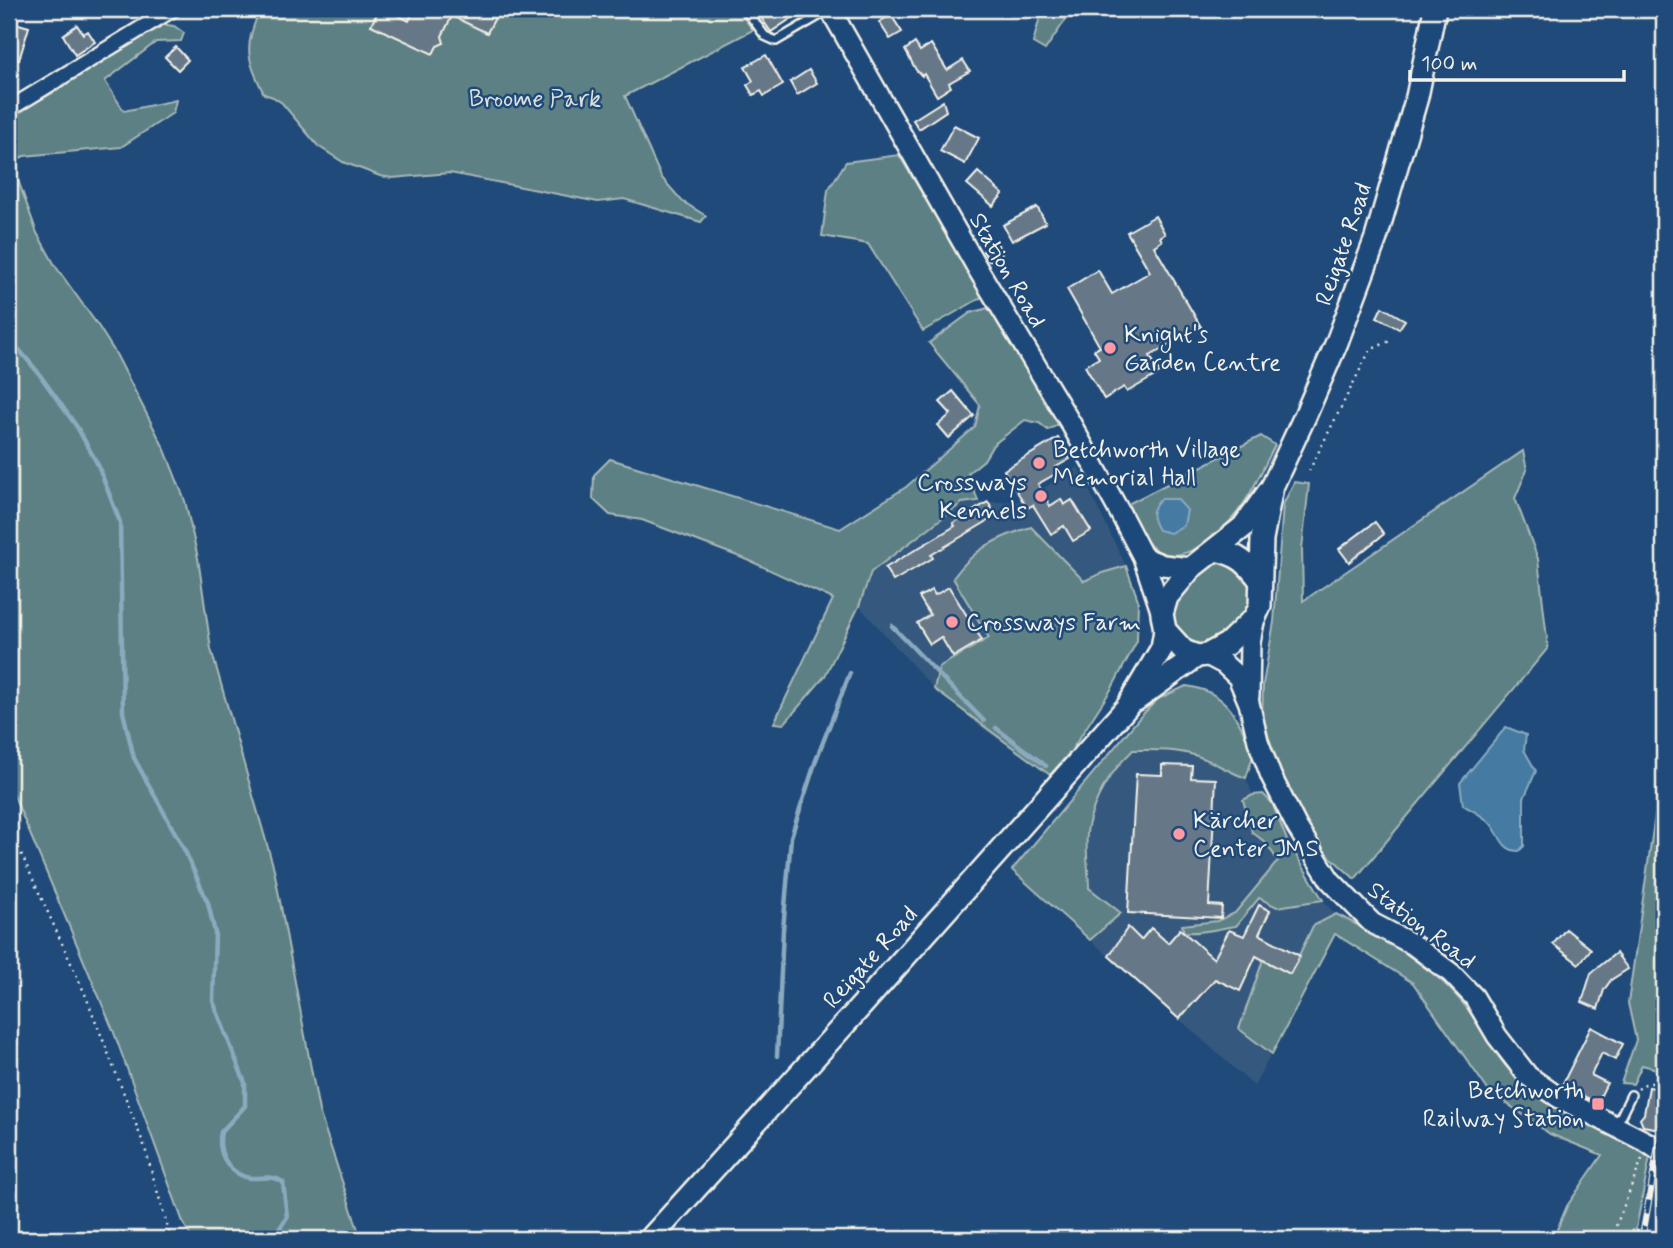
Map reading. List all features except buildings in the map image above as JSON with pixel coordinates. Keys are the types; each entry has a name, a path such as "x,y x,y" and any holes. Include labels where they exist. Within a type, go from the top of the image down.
{"main road":[{"name":"Station Road","path":"830,9 979,271 1071,424 1143,557 1164,622"},
{"name":"Reigate Road","path":"1216,550 1243,527 1272,487 1337,342 1376,238 1417,97 1435,9"},
{"name":"Reigate Road","path":"1260,580 1262,539 1272,487"},
{"path":"1216,550 1233,554 1248,565 1260,580 1260,606 1255,617 1227,644 1202,656 1184,651 1164,622 1167,597 1191,568 1216,550"},
{"path":"1143,557 1163,565 1191,568"},
{"name":"Station Road","path":"1249,703 1250,642 1255,617"},
{"name":"Reigate Road","path":"650,1239 873,994 1126,707 1162,648 1164,622"},
{"name":"Station Road","path":"1202,656 1224,664 1237,677 1249,703 1270,776 1330,880 1372,923 1412,944 1451,973 1474,998 1497,1036 1528,1076 1558,1097 1648,1143 1664,1154"},
{"name":"Reigate Road","path":"1126,707 1202,656"}],"street":[{"path":"9,108 173,9"}],"lane":[{"path":"745,9 765,36 776,41 830,9"},
{"path":"1615,1128 1631,1095"}],"path":[{"path":"1309,471 1370,350 1392,340"},
{"path":"9,821 15,840 85,994 144,1145 171,1239"},
{"path":"1631,1095 1645,1084 1664,1081"},
{"path":"1611,1239 1648,1143"}],"shaded area":[{"path":"1078,467 1126,566 1138,600 1137,641 1112,688 1071,751 1050,775 985,730 934,689 859,606 871,572 962,503 1022,501"},
{"path":"1161,499 1177,499 1187,510 1184,525 1170,533 1158,530 1154,521 1152,513"},
{"path":"1186,686 1206,689 1232,709 1254,753 1246,778 1253,795 1263,794 1272,803 1287,840 1323,900 1335,914 1343,918 1254,1086 1012,870 1140,717 1158,699"},
{"path":"1506,727 1526,735 1524,750 1536,771 1524,798 1524,846 1519,851 1508,848 1488,821 1463,805 1460,783"}],"green space":[{"name":"Broome Park","path":"260,9 737,9 753,30 625,96 661,177 682,201 706,216 701,222 624,199 598,202 450,173 392,178 343,162 318,146 282,103 264,94 249,52 251,34"},
{"path":"1042,9 1073,9 1045,50 1033,43"},
{"path":"159,24 174,26 184,33 181,41 156,42 105,81 124,111 176,100 173,113 121,147 24,156 18,159 16,165 17,177 37,233 56,267 116,354 165,450 185,501 198,558 211,649 274,869 319,1111 361,1239 192,1239 183,1222 113,1030 9,784 9,116 49,95"},
{"path":"899,155 984,296 923,331 868,244 822,236 828,190 846,162"},
{"path":"992,307 1063,422 1048,430 1039,423 1025,420 993,445 984,460 968,473 978,501 962,503 871,572 859,606 825,676 784,724 774,723 833,599 748,560 642,520 610,515 593,499 594,475 610,459 840,529 906,487 975,427 980,405 929,343 970,313"},
{"path":"1261,436 1275,445 1250,494 1224,528 1205,543 1184,553 1162,553 1148,543 1128,504"},
{"path":"1523,451 1527,470 1515,498 1538,559 1548,648 1355,879 1316,844 1277,764 1262,725 1263,684 1274,622 1283,505 1294,482 1309,484 1302,549 1303,601"},
{"path":"1031,527 1084,581 1126,566 1138,600 1137,641 1112,688 1071,751 1050,775 934,689 939,667 989,638 953,578 987,545"},
{"path":"1217,562 1231,566 1248,579 1252,586 1249,605 1234,625 1218,639 1205,645 1190,645 1173,623 1173,608 1184,588 1200,570"},
{"path":"1186,686 1201,689 1222,700 1236,718 1254,753 1246,778 1201,757 1179,752 1133,750 1125,758 1100,795 1091,815 1086,841 1089,888 1121,913 1090,940 1012,870 1140,717 1158,699"},
{"path":"1664,752 1664,1071 1642,1065 1633,1084 1621,1083 1636,1040 1628,1003"},
{"path":"1263,794 1272,803 1287,840 1323,900 1277,907 1259,898 1236,926 1204,932 1184,932 1182,925 1217,921 1235,913 1278,861 1266,843 1252,832 1243,800"},
{"path":"1336,914 1389,942 1437,977 1465,1006 1496,1053 1518,1079 1547,1100 1634,1144 1650,1157 1634,1239 1553,1239 1567,1206 1602,1155 1550,1134 1488,1090 1413,983 1335,934 1272,1054 1239,1029 1263,960 1290,974 1313,926"}],"waterway":[{"path":"9,338 37,371 77,427 98,465 120,522 123,712 134,758 184,849 208,903 215,933 213,1001 245,1083 245,1106 221,1132 220,1146 224,1159 238,1174 250,1178 273,1178 283,1182 287,1217 273,1239"},
{"path":"892,626 984,721"},
{"path":"777,1056 791,837 816,760 850,673"},
{"path":"996,728 1046,766"}],"railway":[{"path":"1642,1239 1664,1115"}],"place":[{"name":"Knight's Garden Centre","path":"1110,348"},
{"name":"Betchworth Village Memorial Hall","path":"1039,463"},
{"name":"Crossways Kennels","path":"1041,496"},
{"name":"Crossways Farm","path":"952,622"},
{"name":"Kärcher Center JMS","path":"1179,834"},
{"name":"Betchworth Railway Station","path":"1598,1104"}]}
